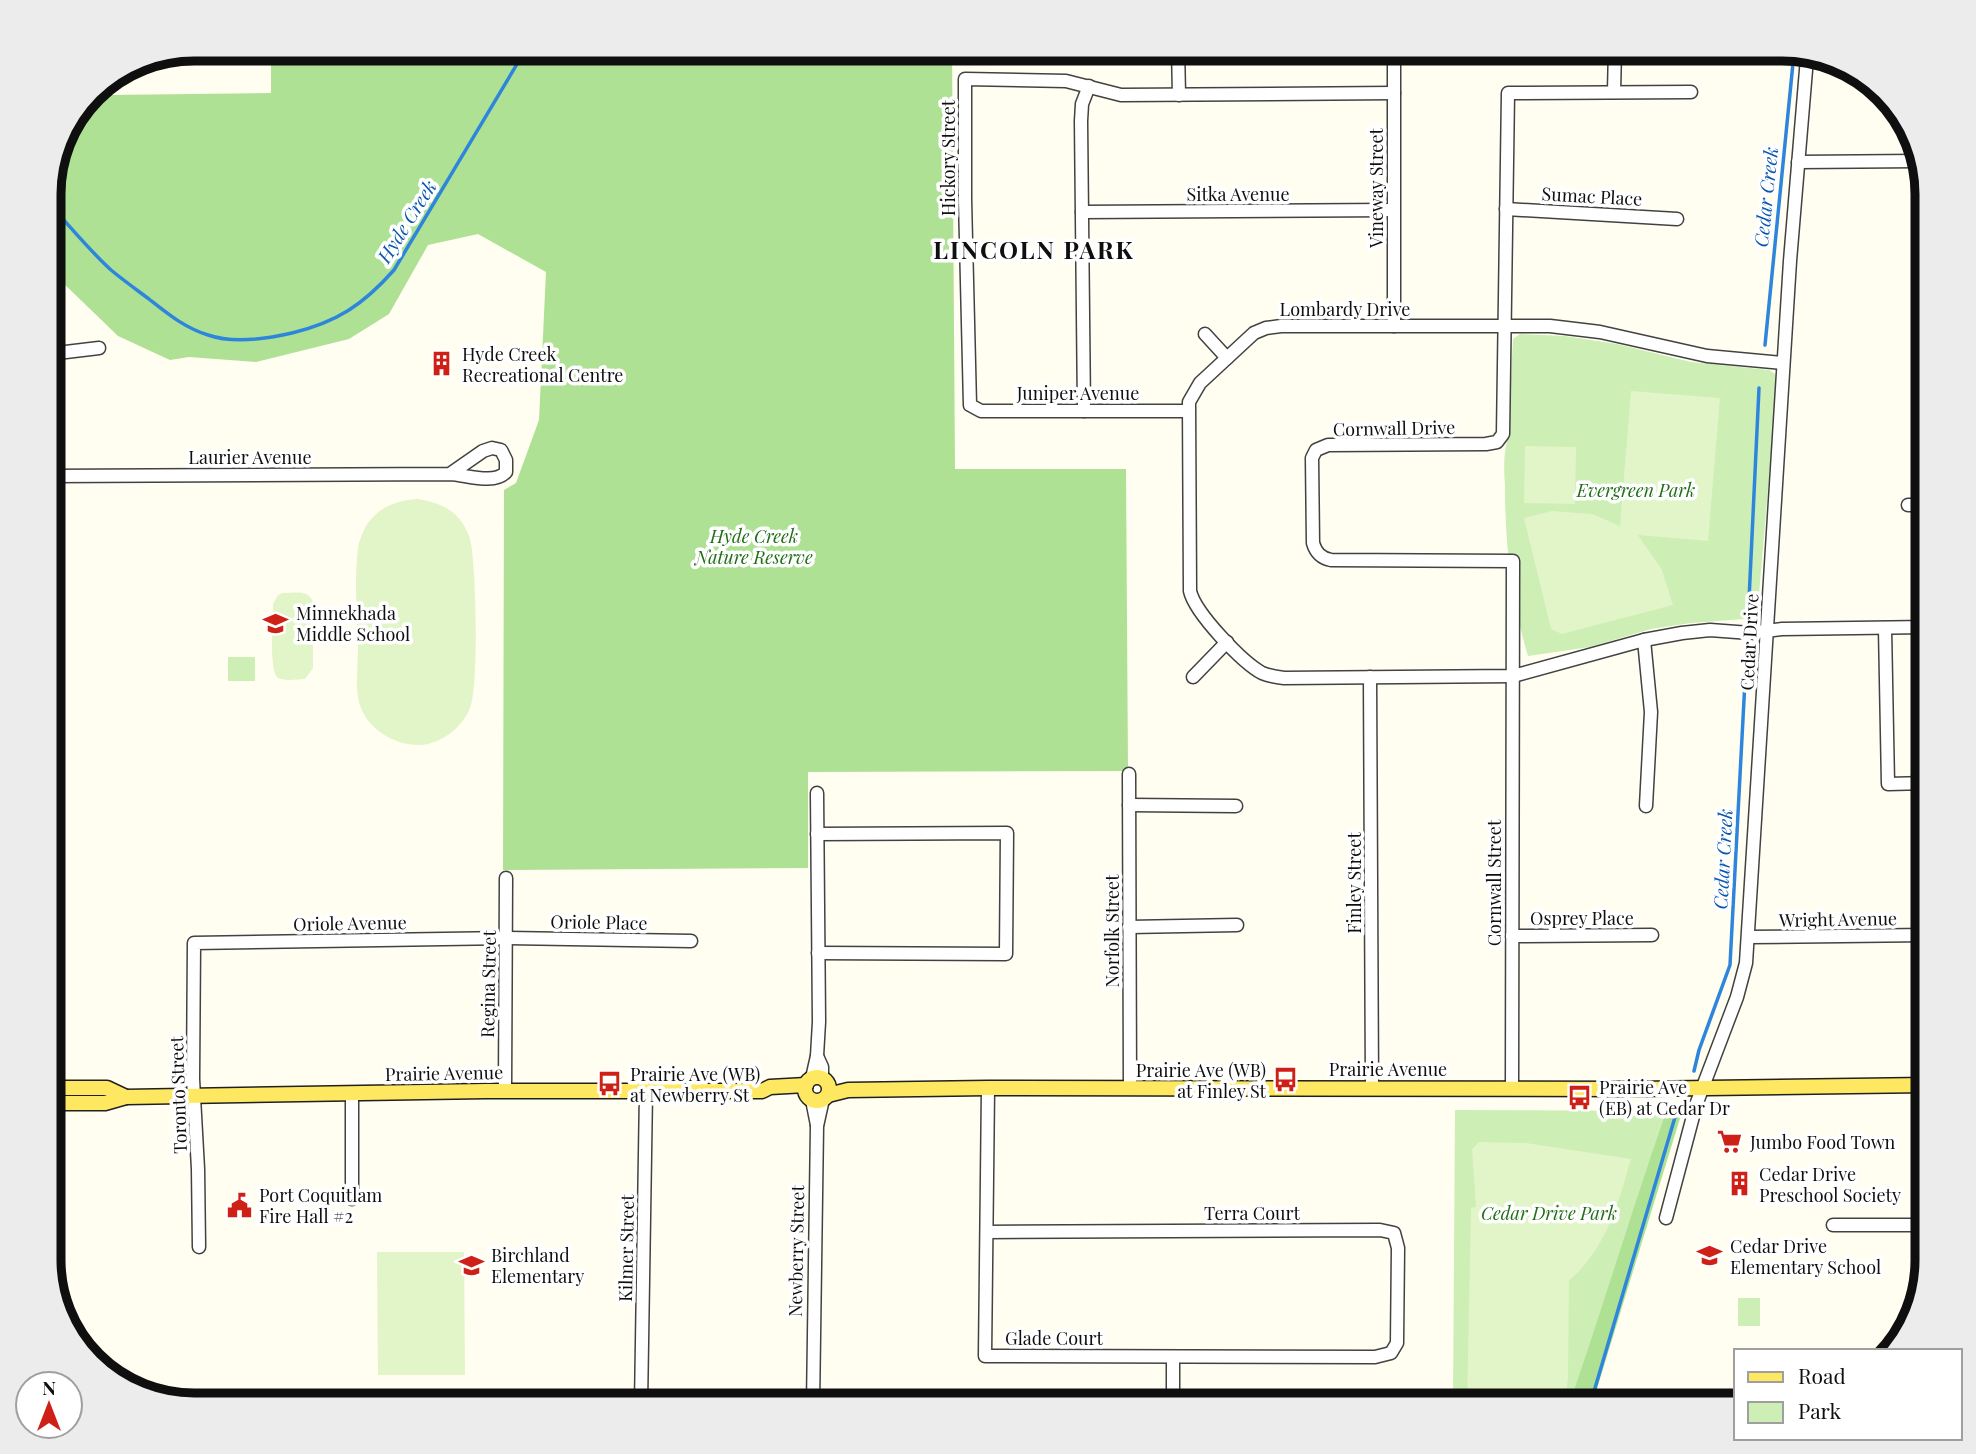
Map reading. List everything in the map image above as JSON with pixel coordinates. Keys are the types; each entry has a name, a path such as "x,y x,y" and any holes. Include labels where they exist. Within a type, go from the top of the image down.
{"main road":[{"name":"Prairie Avenue","path":"62,1103 105,1103 126,1097 505,1091 762,1091 770,1087 848,1090 988,1087 1512,1089 1915,1085"},
{"name":"Prairie Avenue","path":"62,1088 107,1088 126,1097"}],"street":[{"path":"1178,61 1179,95"},
{"name":"Vineway Street","path":"1394,61 1394,326"},
{"path":"1615,61 1614,92 1691,92"},
{"name":"Cedar Drive","path":"1666,1218 1701,1088 1737,997 1746,963 1783,363 1807,64"},
{"name":"Hickory Street","path":"970,405 965,79 1066,81 1089,86"},
{"path":"1084,411 1081,121 1082,104 1089,86 1121,94 1394,93"},
{"name":"Cornwall Drive","path":"1513,676 1513,561 1331,560 1319,555 1313,543 1312,462 1320,448 1328,445 1486,444 1500,439 1504,429 1508,93 1614,92"},
{"path":"1798,162 1910,161"},
{"name":"Sumac Place","path":"1506,209 1677,219"},
{"name":"Sitka Avenue","path":"1082,212 1393,210"},
{"name":"Lombardy Drive","path":"1783,363 1694,354 1578,329 1506,325 1394,326 1266,328 1254,333 1195,389 1190,398 1190,591 1197,609 1227,642 1261,672 1284,678 1513,676 1644,640 1710,630 1750,633 1915,627"},
{"path":"1205,334 1227,358"},
{"path":"62,352 99,348"},
{"name":"Juniper Avenue","path":"970,405 981,411 1188,411"},
{"name":"Laurier Avenue","path":"62,476 450,474"},
{"path":"1908,505 1915,505"},
{"path":"1885,628 1888,783 1915,783"},
{"path":"1644,640 1651,712 1646,806"},
{"path":"1194,677 1227,642"},
{"name":"Cornwall Street","path":"1512,1089 1513,676"},
{"name":"Finley Street","path":"1370,677 1372,1088"},
{"name":"Norfolk Street","path":"1129,774 1130,1088"},
{"name":"Newberry Street","path":"813,1393 817,1126 817,793"},
{"path":"1129,806 1236,806"},
{"path":"817,834 1007,833 1006,954 818,953"},
{"name":"Regina Street","path":"505,1091 506,878"},
{"path":"1129,927 1237,925"},
{"name":"Osprey Place","path":"1512,936 1652,935"},
{"name":"Wright Avenue","path":"1749,937 1915,935"},
{"name":"Oriole Place","path":"507,939 691,941"},
{"name":"Oriole Avenue","path":"194,943 507,939"},
{"name":"Toronto Street","path":"194,943 194,1097 199,1247"},
{"name":"Glade Court","path":"988,1087 985,1356 1375,1357 1391,1353"},
{"name":"Kilmer Street","path":"641,1393 646,1092"},
{"path":"352,1094 352,1199"},
{"path":"1833,1225 1915,1225"},
{"name":"Terra Court","path":"987,1232 1380,1230 1394,1233 1398,1248 1398,1343 1391,1353"},
{"path":"1172,1393 1173,1357"}],"green space":[{"name":"Hyde Creek Nature Reserve","path":"271,61 952,61 955,469 1126,469 1128,771 808,772 808,868 503,870 504,490 516,483 539,420 546,272 478,234 428,245 389,314 349,339 256,362 189,357 170,360 118,336 62,282 64,168 71,143 84,120 107,94 271,93"},
{"name":"Evergreen Park","path":"1520,334 1565,336 1617,344 1691,362 1769,370 1775,374 1777,384 1757,618 1651,629 1590,647 1528,656 1510,572 1504,468 1513,339"},
{"path":"1631,391 1720,398 1708,541 1638,535 1662,570 1673,605 1562,634 1551,629 1524,518 1552,511 1592,514 1620,526"},
{"path":"1525,446 1576,447 1575,504 1524,503"},
{"path":"418,499 449,510 459,518 471,541 476,628 475,676 470,708 457,728 444,738 429,744 412,745 385,736 371,724 361,708 357,679 356,573 360,540 375,515 395,503"},
{"path":"304,593 313,602 313,668 305,679 283,679 277,677 275,672 272,654 273,604 278,595"},
{"path":"228,657 255,657 255,681 228,681"},
{"name":"Cedar Drive Park","path":"1455,1110 1680,1111 1594,1393 1453,1393"},
{"path":"1669,1112 1681,1115 1596,1393 1573,1393 1652,1154 1664,1118"},
{"path":"1479,1142 1526,1143 1631,1159 1609,1225 1582,1268 1569,1281 1566,1393 1467,1393 1471,1208 1476,1207 1472,1149"},
{"path":"377,1252 464,1252 465,1375 378,1375"},
{"path":"1738,1298 1760,1298 1760,1326 1738,1326"}],"waterway":[{"name":"Hyde Creek","path":"62,218 111,270 192,329 218,338 239,340 272,337 308,329 336,317 360,302 394,270 519,61"},
{"name":"Cedar Creek","path":"1765,345 1793,62"},
{"name":"Cedar Creek","path":"1748,621 1759,388"},
{"name":"Cedar Creek","path":"1694,1071 1730,965 1747,643"},
{"name":"Cedar Creek","path":"1594,1393 1678,1107"}],"place":[{"name":"Hyde Creek Recreational Centre","path":"442,364"},
{"name":"Minnekhada Middle School","path":"276,623"},
{"name":"Prairie Ave (WB) at Finley St","path":"1286,1080"},
{"name":"Prairie Ave (WB) at Newberry St","path":"610,1084"},
{"name":"Prairie Ave (EB) at Cedar Dr","path":"1579,1097"},
{"name":"Jumbo Food Town","path":"1730,1142"},
{"name":"Cedar Drive Preschool Society","path":"1739,1184"},
{"name":"Port Coquitlam Fire Hall #2","path":"239,1205"},
{"name":"Cedar Drive Elementary School","path":"1710,1256"},
{"name":"Birchland Elementary","path":"471,1265"}],"district":[{"name":"LINCOLN PARK","path":"1034,249"}]}
